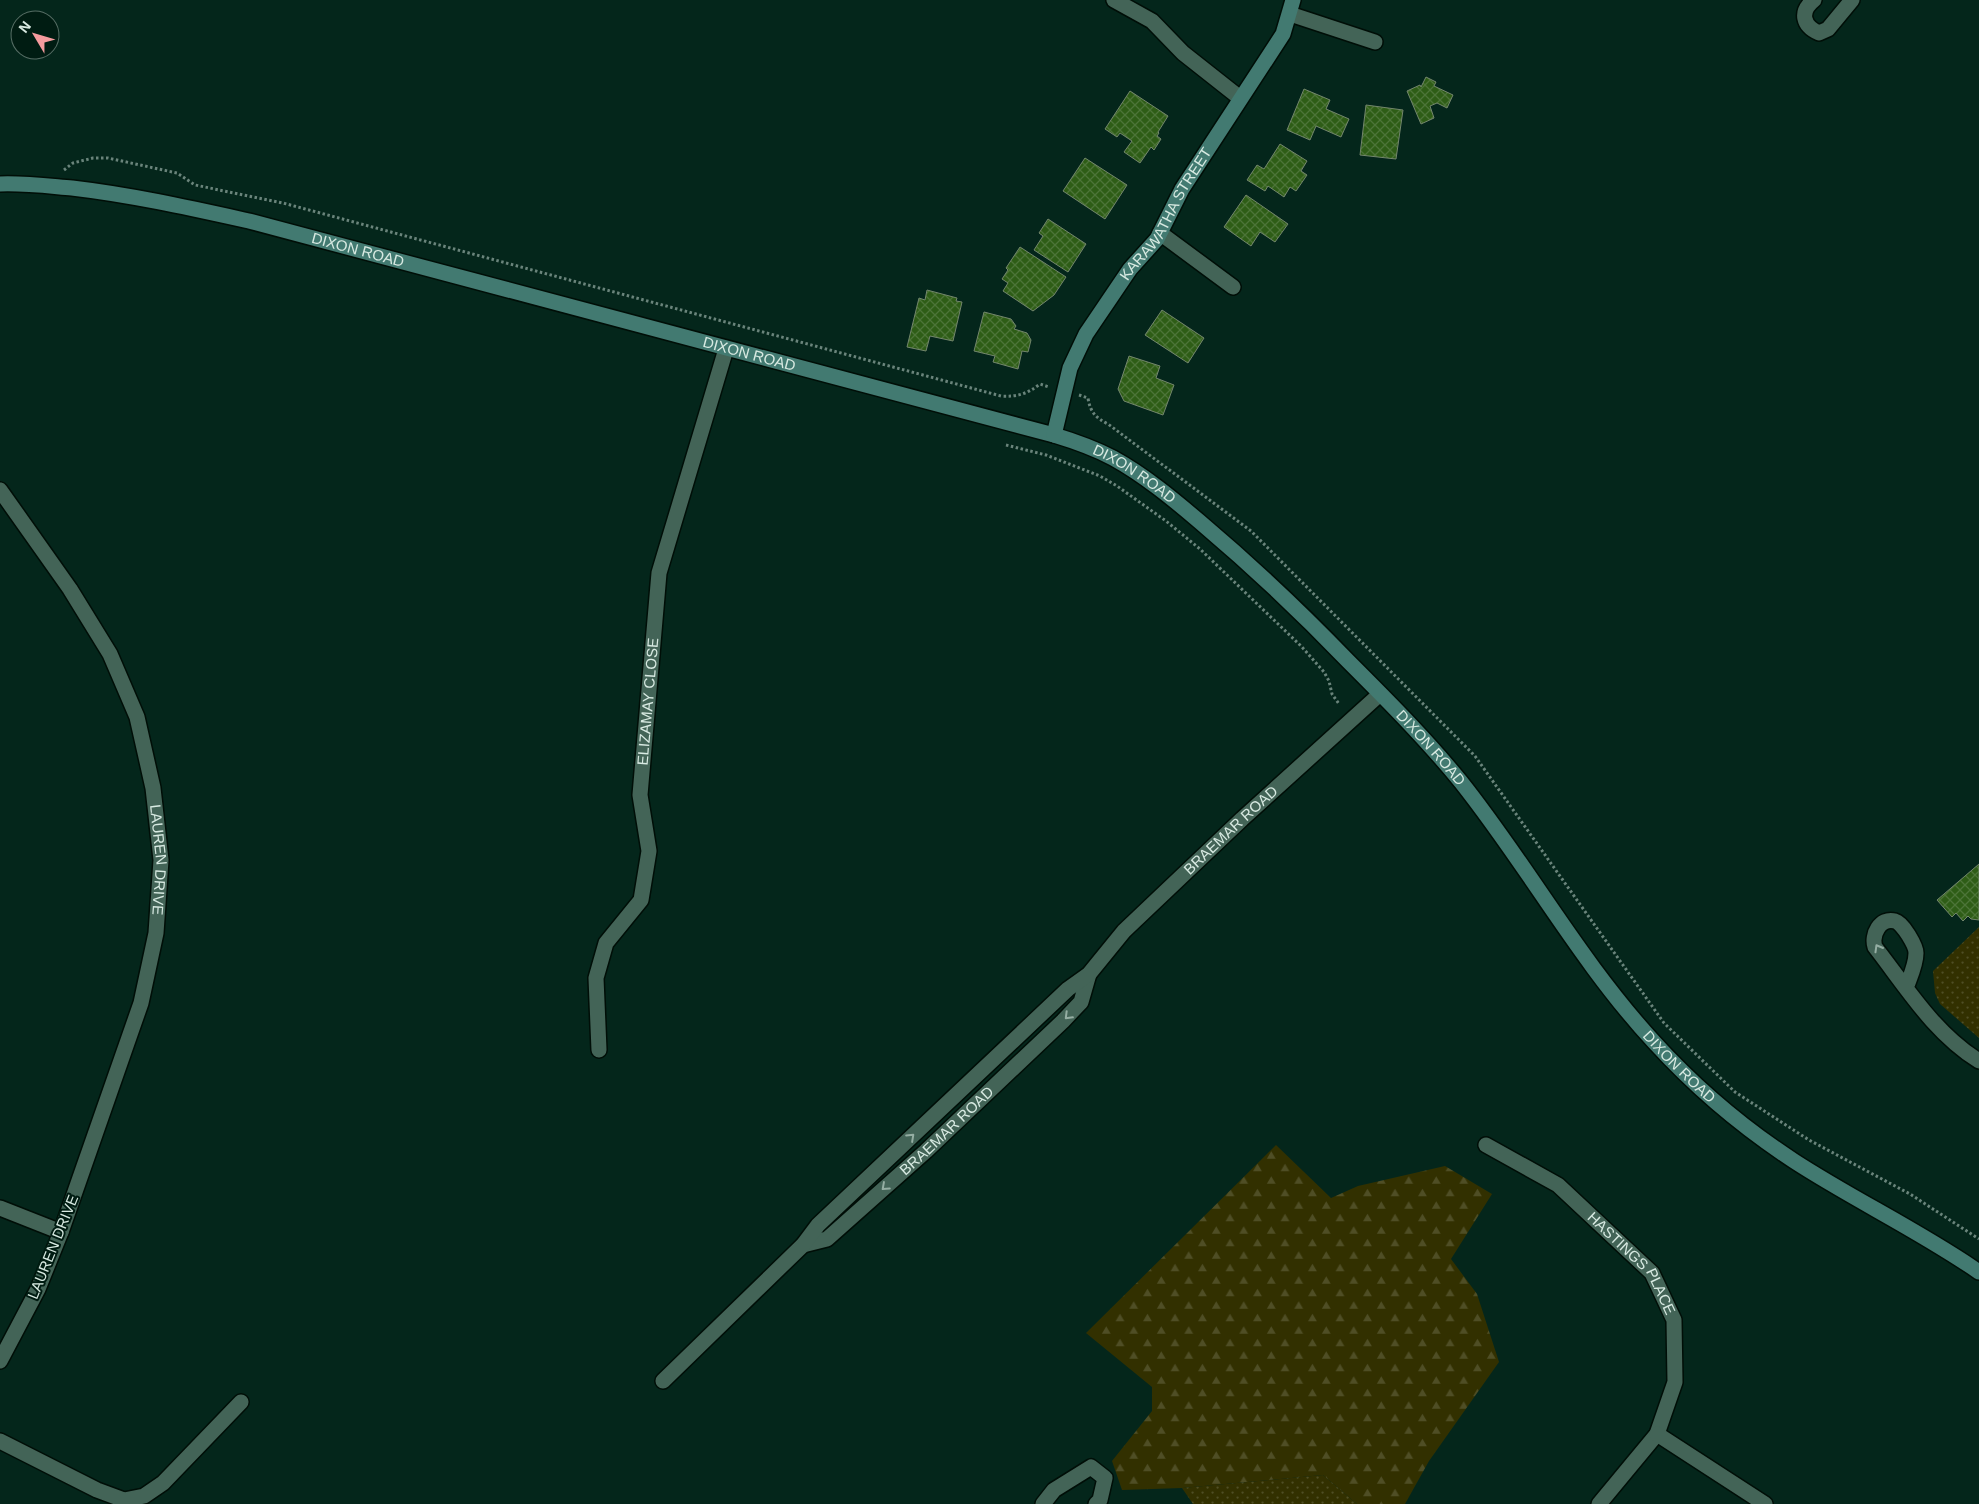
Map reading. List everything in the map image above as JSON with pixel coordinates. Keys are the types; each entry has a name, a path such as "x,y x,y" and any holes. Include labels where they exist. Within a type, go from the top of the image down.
{"main road":[{"name":"KARAWATHA STREET","path":"1054,435 1070,368 1086,334 1130,269 1160,233 1178,196 1275,46 1292,7"},
{"name":"DIXON ROAD","path":"0,184 41,185 143,198 249,221 1054,435 1078,442 1116,460 1169,496 1253,568 1301,613 1422,736 1462,783 1605,982 1652,1041 1687,1076 1731,1115 1795,1162 1979,1272"}],"street":[{"path":"1114,0 1152,21 1183,53 1240,98"},
{"path":"1814,0 1805,12 1805,22 1807,26 1819,32 1828,29 1852,0"},
{"path":"1292,7 1375,42"},
{"path":"1160,233 1233,287"},
{"name":"ELIZAMAY CLOSE","path":"598,1050 596,978 606,942 641,900 649,851 640,795 659,573 726,349"},
{"name":"LAUREN DRIVE","path":"0,490 70,589 110,654 137,717 153,788 161,860 156,932 141,1003 61,1232 38,1289 0,1361"},
{"name":"BRAEMAR ROAD","path":"663,1381 803,1246 818,1225 1068,990 1089,974 1124,931 1242,819 1380,694"},
{"path":"1906,988 1924,1013 1955,1044 1979,1060"},
{"name":"HASTINGS PLACE","path":"1486,1145 1558,1185 1652,1273 1674,1320 1675,1382 1657,1434 1599,1504"},
{"path":"0,1208 61,1232"},
{"path":"0,1441 97,1490 124,1500 144,1496 163,1483 241,1402"},
{"path":"1657,1434 1765,1504"},
{"path":"1043,1504 1054,1490 1091,1467 1105,1478 1100,1500 1096,1504"}],"path":[{"path":"41,185 73,164 93,158 108,158 177,173 196,185 283,203 1001,396 1015,396 1029,392 1040,384 1047,386"},
{"path":"1082,396 1088,398 1089,406 1096,417 1251,530 1475,756 1664,1023 1735,1092 1809,1140 1910,1194 1979,1239"},
{"path":"1006,445 1046,456 1100,476 1166,521 1200,549 1300,646 1324,672 1329,680 1332,694 1339,704"}],"green space":[{"path":"1979,927 1979,1038 1940,1004 1935,993 1933,971"},
{"path":"1276,1145 1331,1198 1358,1186 1445,1166 1492,1194 1451,1259 1477,1294 1499,1362 1429,1461 1405,1504 1357,1504 1323,1475 1182,1488 1122,1490 1112,1461 1152,1411 1152,1387 1086,1333"},
{"path":"1323,1475 1357,1504 1193,1504 1182,1488"}],"building":[{"path":"1426,77 1436,82 1434,86 1453,95 1447,108 1437,103 1430,106 1434,118 1421,124 1407,91 1420,85 1421,87"},
{"path":"1304,89 1330,100 1326,109 1349,119 1341,137 1316,126 1310,140 1287,130"},
{"path":"1130,91 1168,116 1158,132 1157,136 1161,139 1154,150 1151,147 1140,163 1124,152 1132,141 1120,133 1117,137 1105,129"},
{"path":"1366,105 1403,110 1396,159 1360,155"},
{"path":"1280,144 1307,161 1301,171 1307,175 1296,191 1290,187 1284,197 1268,186 1265,191 1247,180 1257,165 1264,169"},
{"path":"1085,158 1127,185 1105,219 1063,191"},
{"path":"1246,195 1288,224 1275,242 1260,232 1251,246 1224,227"},
{"path":"1048,219 1086,244 1068,272 1034,250 1043,236 1039,233"},
{"path":"1020,247 1066,277 1054,295 1033,311 1003,291 1008,283 1002,279 1008,270 1006,268"},
{"path":"927,290 957,298 956,301 962,302 953,341 930,336 926,351 907,347 919,298 925,300"},
{"path":"1162,310 1204,338 1188,363 1145,335"},
{"path":"984,312 1011,319 1016,326 1014,329 1027,333 1031,340 1028,352 1022,351 1018,369 993,362 995,356 974,351"},
{"path":"1129,356 1160,366 1156,378 1174,385 1163,415 1124,401 1118,389"},
{"path":"1979,864 1979,920 1971,919 1968,916 1963,921 1956,913 1952,917 1937,900"}]}
